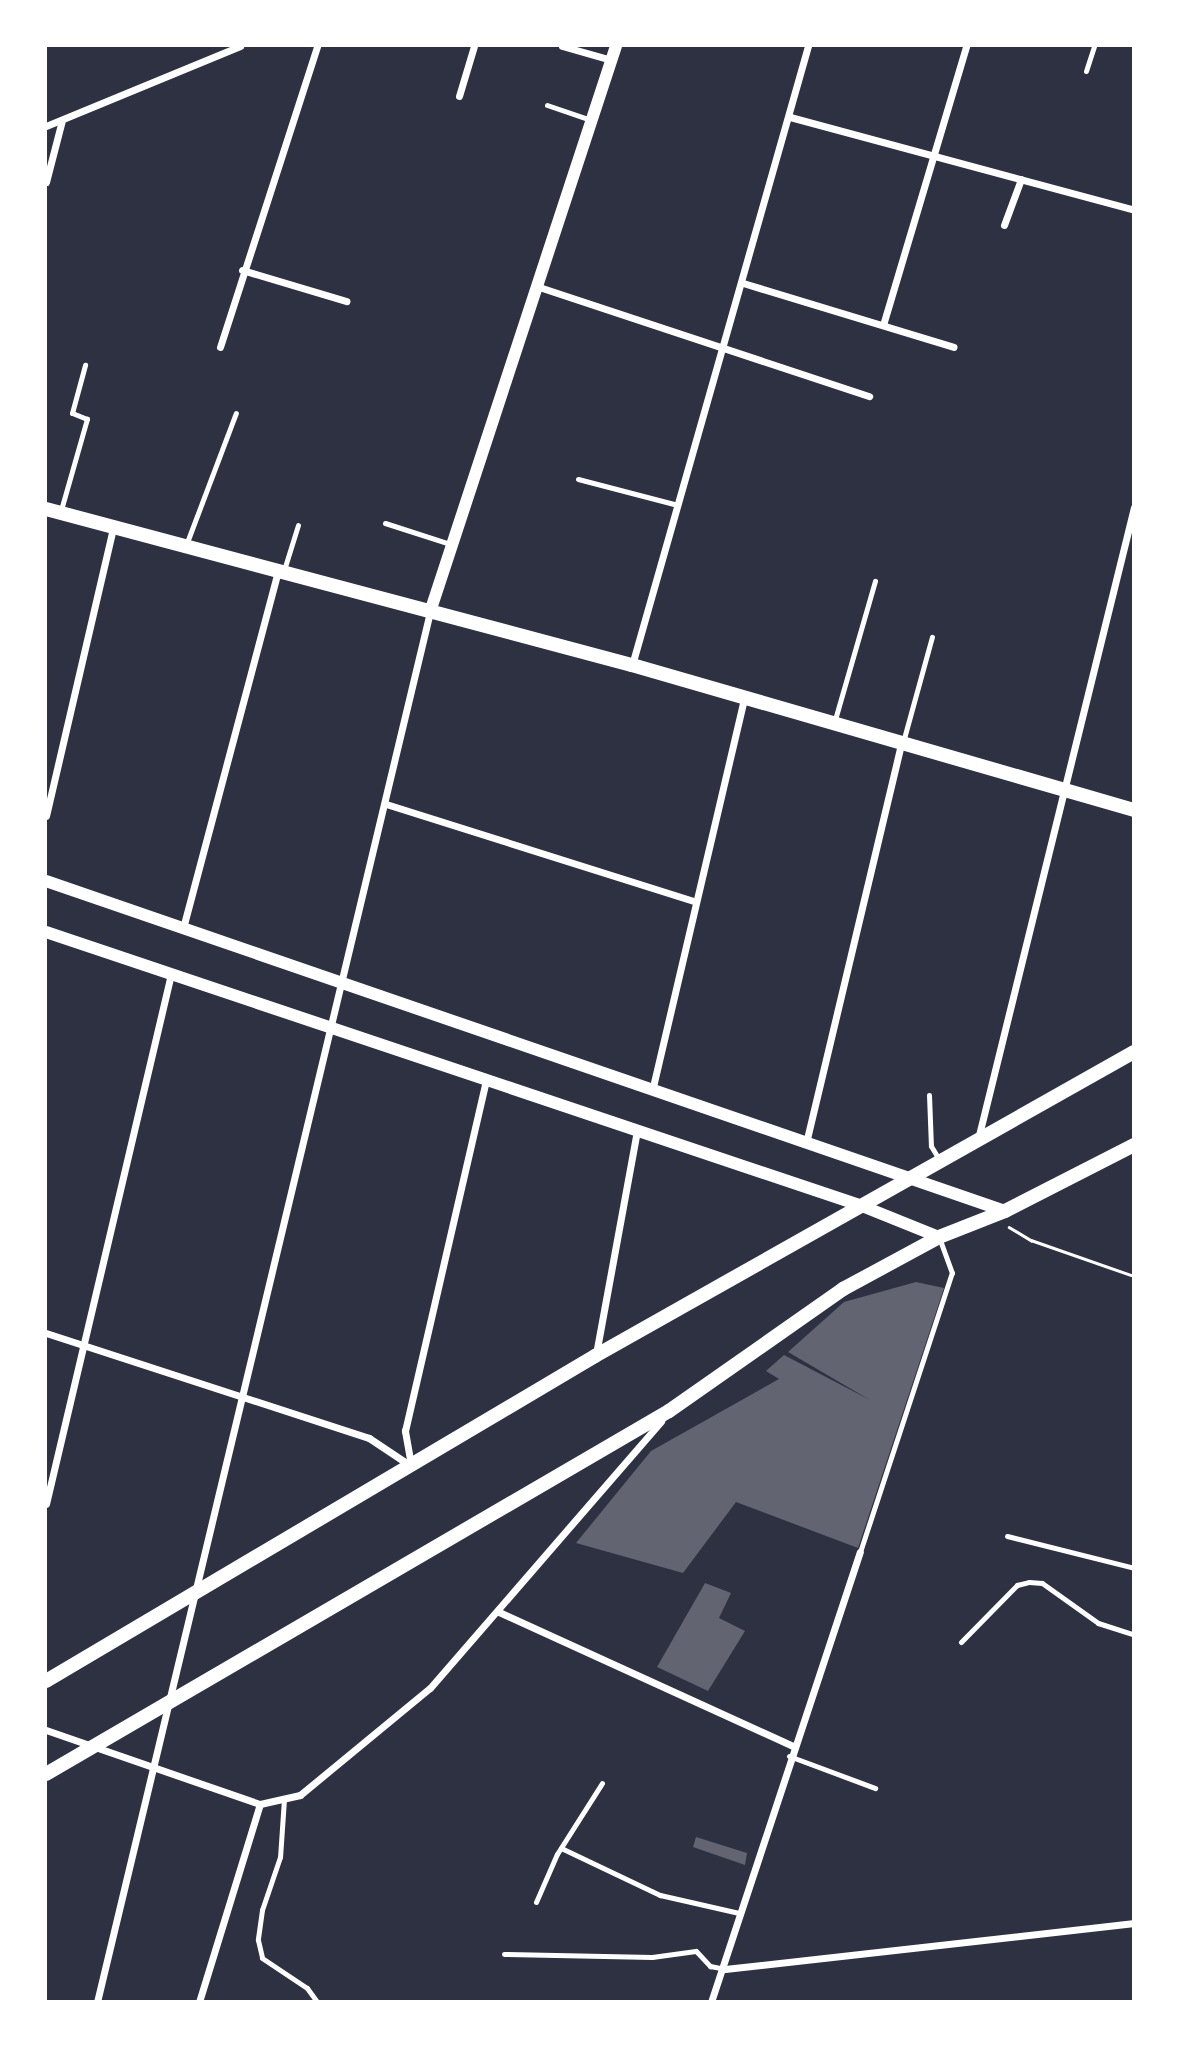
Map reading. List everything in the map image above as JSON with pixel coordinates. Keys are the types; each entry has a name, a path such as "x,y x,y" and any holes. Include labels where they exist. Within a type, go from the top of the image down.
{"main road":[{"path":"53,511 632,665 833,726 1133,810"},
{"path":"46,1681 197,1588 411,1466 595,1356 1133,1052"},
{"path":"46,1774 669,1411 843,1289 939,1237 1005,1211 1133,1144"}],"street":[{"path":"46,126 240,46"},
{"path":"220,347 317,46"},
{"path":"459,96 474,46"},
{"path":"562,46 611,60"},
{"path":"97,2001 386,804 429,612 616,46"},
{"path":"632,665 743,283 808,46"},
{"path":"883,325 966,46"},
{"path":"790,117 1133,210"},
{"path":"46,182 62,120"},
{"path":"1004,225 1021,179"},
{"path":"243,270 346,301"},
{"path":"743,283 954,347"},
{"path":"536,286 869,396"},
{"path":"977,1139 1133,507"},
{"path":"46,816 113,527"},
{"path":"183,928 281,570"},
{"path":"652,1092 744,700"},
{"path":"806,1144 901,745"},
{"path":"386,804 696,902"},
{"path":"46,881 652,1092 1005,1211"},
{"path":"46,932 862,1206 939,1237"},
{"path":"46,1504 86,1347 171,974"},
{"path":"411,1466 405,1431 485,1080"},
{"path":"595,1356 637,1131"},
{"path":"46,1333 369,1438 411,1466"},
{"path":"46,1730 260,1804 300,1795 430,1688 499,1612 669,1411"},
{"path":"711,2001 716,1978 725,1969 739,1913 789,1756 860,1552"},
{"path":"499,1612 793,1746"},
{"path":"199,2001 260,1804"},
{"path":"725,1969 1133,1923"}],"lane":[{"path":"1086,71 1094,46"},
{"path":"547,105 591,120"},
{"path":"53,511 87,419 72,413 85,365"},
{"path":"186,545 236,413"},
{"path":"578,479 678,505"},
{"path":"385,523 450,544"},
{"path":"281,570 298,525"},
{"path":"833,726 875,581"},
{"path":"901,745 932,637"},
{"path":"929,1095 932,1146 940,1161"},
{"path":"860,1552 952,1273 939,1237"},
{"path":"1007,1536 1133,1568"},
{"path":"961,1642 1017,1586 1029,1582 1042,1584 1098,1623 1133,1635"},
{"path":"789,1756 875,1788"},
{"path":"536,1902 561,1848 602,1783"},
{"path":"284,1798 280,1857 261,1910 258,1940 262,1958 307,1988 317,2001"},
{"path":"561,1848 660,1895 739,1913"},
{"path":"504,1954 652,1957 696,1951 710,1966 725,1969"}],"path":[{"path":"990,1217 1031,1240 1133,1276"}],"building":[{"path":"916,1282 944,1288 858,1548 736,1502 683,1573 576,1543 651,1451 779,1379 766,1371 784,1355 870,1400 788,1352 844,1302"},
{"path":"705,1583 731,1593 719,1618 745,1631 708,1691 657,1667"},
{"path":"696,1837 747,1853 745,1865 693,1847"}]}
